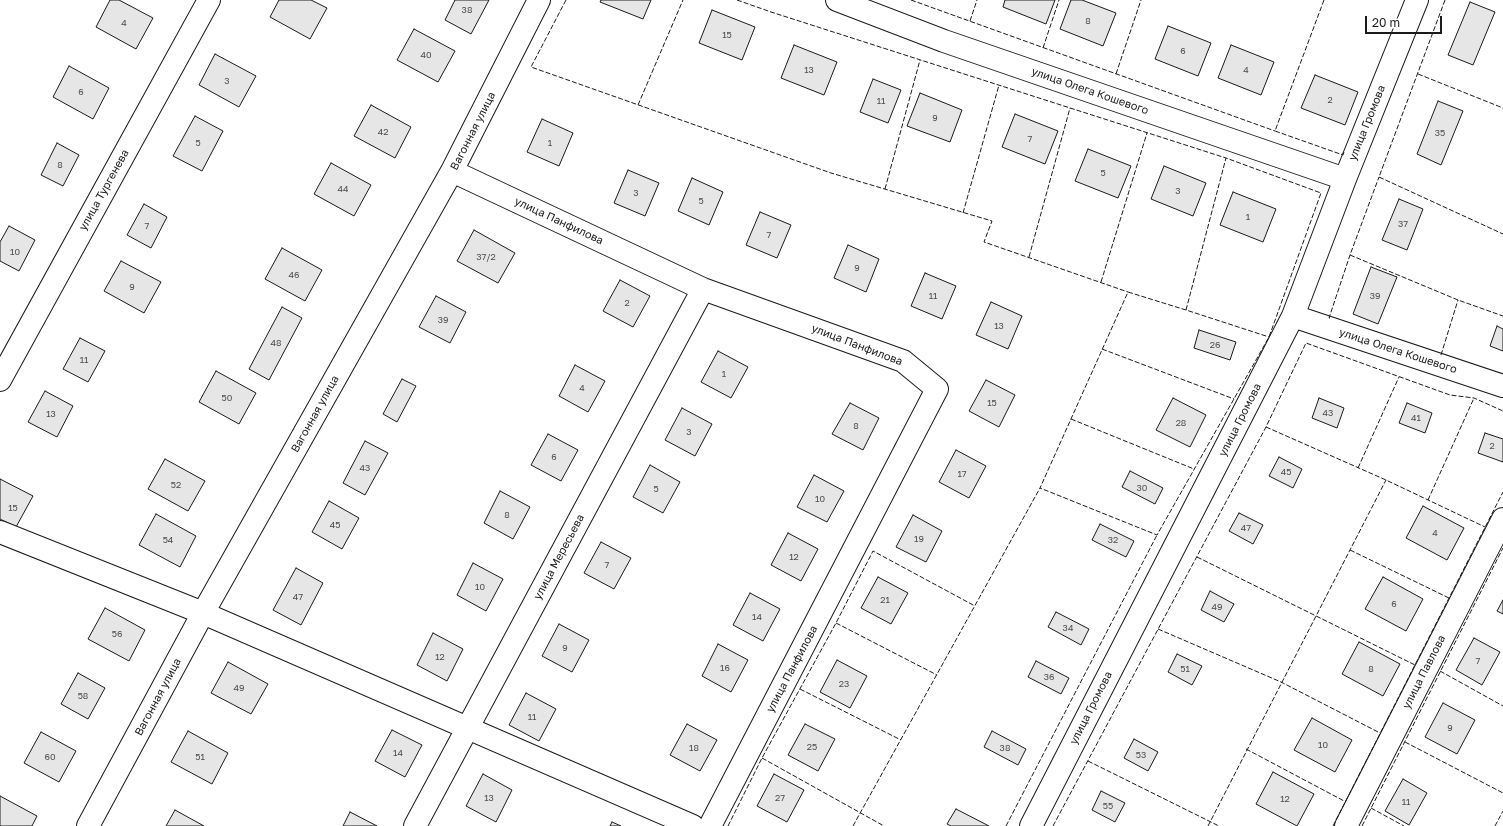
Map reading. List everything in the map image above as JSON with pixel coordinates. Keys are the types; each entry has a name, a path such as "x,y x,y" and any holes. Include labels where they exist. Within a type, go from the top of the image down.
{"street":[{"name":"улица Тургенева","path":"0,380 209,0"},
{"name":"Вагонная улица","path":"88,826 203,613 452,171 539,0"},
{"name":"улица Олега Кошевого","path":"837,0 944,41 1345,179"},
{"name":"улица Громова","path":"1031,826 1293,316 1345,179 1417,0"},
{"name":"улица Панфилова","path":"452,171 703,289 903,361 937,389 710,826"},
{"name":"улица Мересьева","path":"415,826 466,728 703,289"},
{"name":"улица Олега Кошевого","path":"1293,316 1503,386"},
{"name":"улица Павлова","path":"1346,826 1503,519"},
{"path":"0,532 203,613 693,826"}],"building":[{"path":"110,0 119,0 153,18 136,49 96,27"},
{"path":"279,0 311,0 327,8 310,39 270,17"},
{"path":"455,0 489,0 471,34 445,20"},
{"path":"601,0 651,0 643,19 600,2"},
{"path":"1005,0 1055,0 1046,24 1003,7"},
{"path":"1071,0 1082,0 1116,13 1103,46 1060,29"},
{"path":"1470,2 1495,12 1473,65 1448,55"},
{"path":"712,10 755,27 742,60 699,43"},
{"path":"1168,26 1211,43 1198,76 1155,59"},
{"path":"414,29 455,51 438,82 397,60"},
{"path":"794,45 837,62 824,95 781,78"},
{"path":"1231,45 1274,62 1261,95 1218,78"},
{"path":"215,54 256,76 239,107 199,85"},
{"path":"69,66 109,88 93,119 53,97"},
{"path":"1315,75 1358,92 1345,125 1301,108"},
{"path":"873,79 901,90 888,123 860,112"},
{"path":"920,93 962,110 950,142 907,126"},
{"path":"1438,101 1463,111 1441,165 1417,154"},
{"path":"371,105 411,127 395,158 354,136"},
{"path":"1015,114 1058,131 1045,164 1002,147"},
{"path":"195,116 223,131 202,171 173,156"},
{"path":"542,119 573,133 559,166 527,152"},
{"path":"57,143 79,155 63,186 41,175"},
{"path":"1088,149 1131,166 1118,198 1075,181"},
{"path":"331,163 371,185 354,216 314,194"},
{"path":"1164,166 1206,183 1193,216 1151,199"},
{"path":"628,170 659,183 645,216 614,203"},
{"path":"692,178 723,192 709,225 678,211"},
{"path":"1233,192 1276,209 1263,242 1220,225"},
{"path":"1399,199 1423,209 1407,250 1382,240"},
{"path":"144,204 167,217 151,248 127,235"},
{"path":"760,212 791,225 777,258 746,245"},
{"path":"9,226 35,240 19,271 0,261 0,242"},
{"path":"474,230 515,253 498,283 457,261"},
{"path":"848,245 879,259 866,292 834,278"},
{"path":"282,248 322,270 305,301 265,279"},
{"path":"121,261 161,282 144,313 104,291"},
{"path":"1371,267 1397,277 1378,324 1353,314"},
{"path":"925,273 956,286 942,319 911,306"},
{"path":"620,280 650,296 633,327 603,311"},
{"path":"436,296 466,312 450,343 419,327"},
{"path":"991,302 1022,316 1008,349 976,335"},
{"path":"282,307 302,318 269,380 249,369"},
{"path":"1497,326 1503,329 1503,351 1490,346"},
{"path":"1199,330 1236,342 1230,360 1194,348"},
{"path":"80,338 105,351 88,382 63,369"},
{"path":"718,351 748,367 731,398 701,382"},
{"path":"575,365 605,381 588,412 559,396"},
{"path":"216,371 256,393 239,424 199,402"},
{"path":"402,379 416,386 397,422 383,414"},
{"path":"986,380 1015,395 999,427 969,411"},
{"path":"45,391 73,406 57,437 28,422"},
{"path":"1173,398 1206,415 1190,447 1156,430"},
{"path":"1319,398 1344,408 1337,428 1312,418"},
{"path":"850,403 879,418 863,450 832,434"},
{"path":"1407,403 1432,413 1425,433 1399,423"},
{"path":"682,408 712,424 695,456 665,440"},
{"path":"1485,433 1503,439 1503,462 1478,453"},
{"path":"548,434 578,450 561,481 531,465"},
{"path":"365,441 388,453 365,495 343,483"},
{"path":"956,450 986,466 969,498 939,482"},
{"path":"1279,457 1302,469 1293,488 1269,476"},
{"path":"165,459 205,481 188,511 148,489"},
{"path":"650,465 680,482 663,513 633,497"},
{"path":"1130,471 1163,488 1155,504 1122,487"},
{"path":"814,475 844,491 827,522 797,507"},
{"path":"0,479 33,496 16,527 0,519"},
{"path":"500,491 530,507 513,539 484,523"},
{"path":"329,501 359,518 342,549 312,532"},
{"path":"1423,506 1464,528 1447,560 1406,538"},
{"path":"1239,513 1263,525 1253,544 1229,531"},
{"path":"156,514 196,536 180,567 139,545"},
{"path":"913,515 942,531 926,562 896,547"},
{"path":"1100,524 1134,541 1126,557 1092,540"},
{"path":"788,533 818,549 801,581 771,565"},
{"path":"601,542 631,558 614,589 584,573"},
{"path":"473,563 503,579 486,611 457,595"},
{"path":"296,568 323,583 301,625 273,610"},
{"path":"878,577 908,593 891,624 861,608"},
{"path":"1383,577 1423,599 1406,631 1365,609"},
{"path":"1210,591 1234,604 1224,622 1201,610"},
{"path":"750,593 780,609 763,641 733,625"},
{"path":"1503,600 1503,614 1497,611"},
{"path":"105,608 145,630 129,661 88,639"},
{"path":"1056,612 1089,629 1081,645 1048,627"},
{"path":"559,624 589,640 572,672 542,656"},
{"path":"433,633 463,649 447,681 417,665"},
{"path":"1474,638 1500,652 1482,685 1456,670"},
{"path":"1359,642 1400,664 1383,696 1342,674"},
{"path":"718,644 748,660 731,692 702,676"},
{"path":"1177,654 1202,666 1192,685 1168,672"},
{"path":"837,660 867,676 850,708 820,692"},
{"path":"1036,661 1069,678 1061,694 1028,677"},
{"path":"228,662 268,684 251,714 211,693"},
{"path":"78,673 105,688 88,719 61,704"},
{"path":"526,693 556,709 539,741 509,725"},
{"path":"1443,703 1475,720 1457,754 1425,737"},
{"path":"1312,718 1352,740 1335,772 1294,750"},
{"path":"687,724 717,740 700,771 670,755"},
{"path":"805,724 835,739 818,771 788,755"},
{"path":"392,730 422,745 405,777 375,761"},
{"path":"188,731 228,753 212,784 171,762"},
{"path":"992,731 1026,749 1018,765 984,747"},
{"path":"41,732 76,751 59,782 24,763"},
{"path":"1134,739 1158,752 1148,771 1124,758"},
{"path":"1273,772 1314,794 1297,826 1256,804"},
{"path":"483,774 512,790 496,822 466,806"},
{"path":"774,774 804,790 787,822 757,806"},
{"path":"1403,779 1427,793 1409,825 1385,811"},
{"path":"1101,791 1125,803 1115,822 1092,810"},
{"path":"0,796 37,816 32,826 0,826"},
{"path":"956,809 989,826 951,826 947,824"},
{"path":"175,810 204,826 166,826"},
{"path":"350,812 377,826 343,826"},
{"path":"612,822 621,826 610,826"}],"fence":[{"path":"566,0 531,67 831,173 992,221 984,242 1128,292"},
{"path":"638,105 683,0"},
{"path":"737,0 1226,158"},
{"path":"911,0 1275,131"},
{"path":"970,21 977,0"},
{"path":"1043,48 1059,0"},
{"path":"1116,74 1141,0"},
{"path":"1324,0 1275,131 1343,155 1344,152"},
{"path":"1445,0 1379,177 1503,234"},
{"path":"885,189 920,60"},
{"path":"1418,74 1503,108"},
{"path":"963,213 999,85"},
{"path":"1029,257 1070,108"},
{"path":"1101,282 1147,133"},
{"path":"1186,310 1226,158 1321,193 1269,337 1157,535 1040,488 1128,292 1269,337"},
{"path":"1330,318 1350,255 1379,177"},
{"path":"1350,255 1458,300 1503,316"},
{"path":"1441,355 1458,300"},
{"path":"1053,826 1266,427 1306,343 1450,395 1474,398 1503,411"},
{"path":"1102,349 1234,399"},
{"path":"1358,468 1399,377"},
{"path":"1428,500 1474,398"},
{"path":"1071,419 1194,469"},
{"path":"1266,427 1386,480 1485,527"},
{"path":"1208,826 1386,480"},
{"path":"853,826 1040,488"},
{"path":"1333,826 1503,492"},
{"path":"1006,826 1157,535"},
{"path":"1362,826 1503,548"},
{"path":"1350,550 1449,598"},
{"path":"728,826 762,758 836,623 873,551 975,606"},
{"path":"1197,557 1415,665"},
{"path":"836,623 937,675"},
{"path":"1158,629 1281,682 1380,733"},
{"path":"1440,671 1503,706"},
{"path":"800,689 901,740"},
{"path":"1405,742 1503,793"},
{"path":"1246,749 1346,802"},
{"path":"762,758 884,826"},
{"path":"1088,761 1219,826"},
{"path":"1371,808 1404,826"},
{"path":"1495,826 1503,811"}]}
